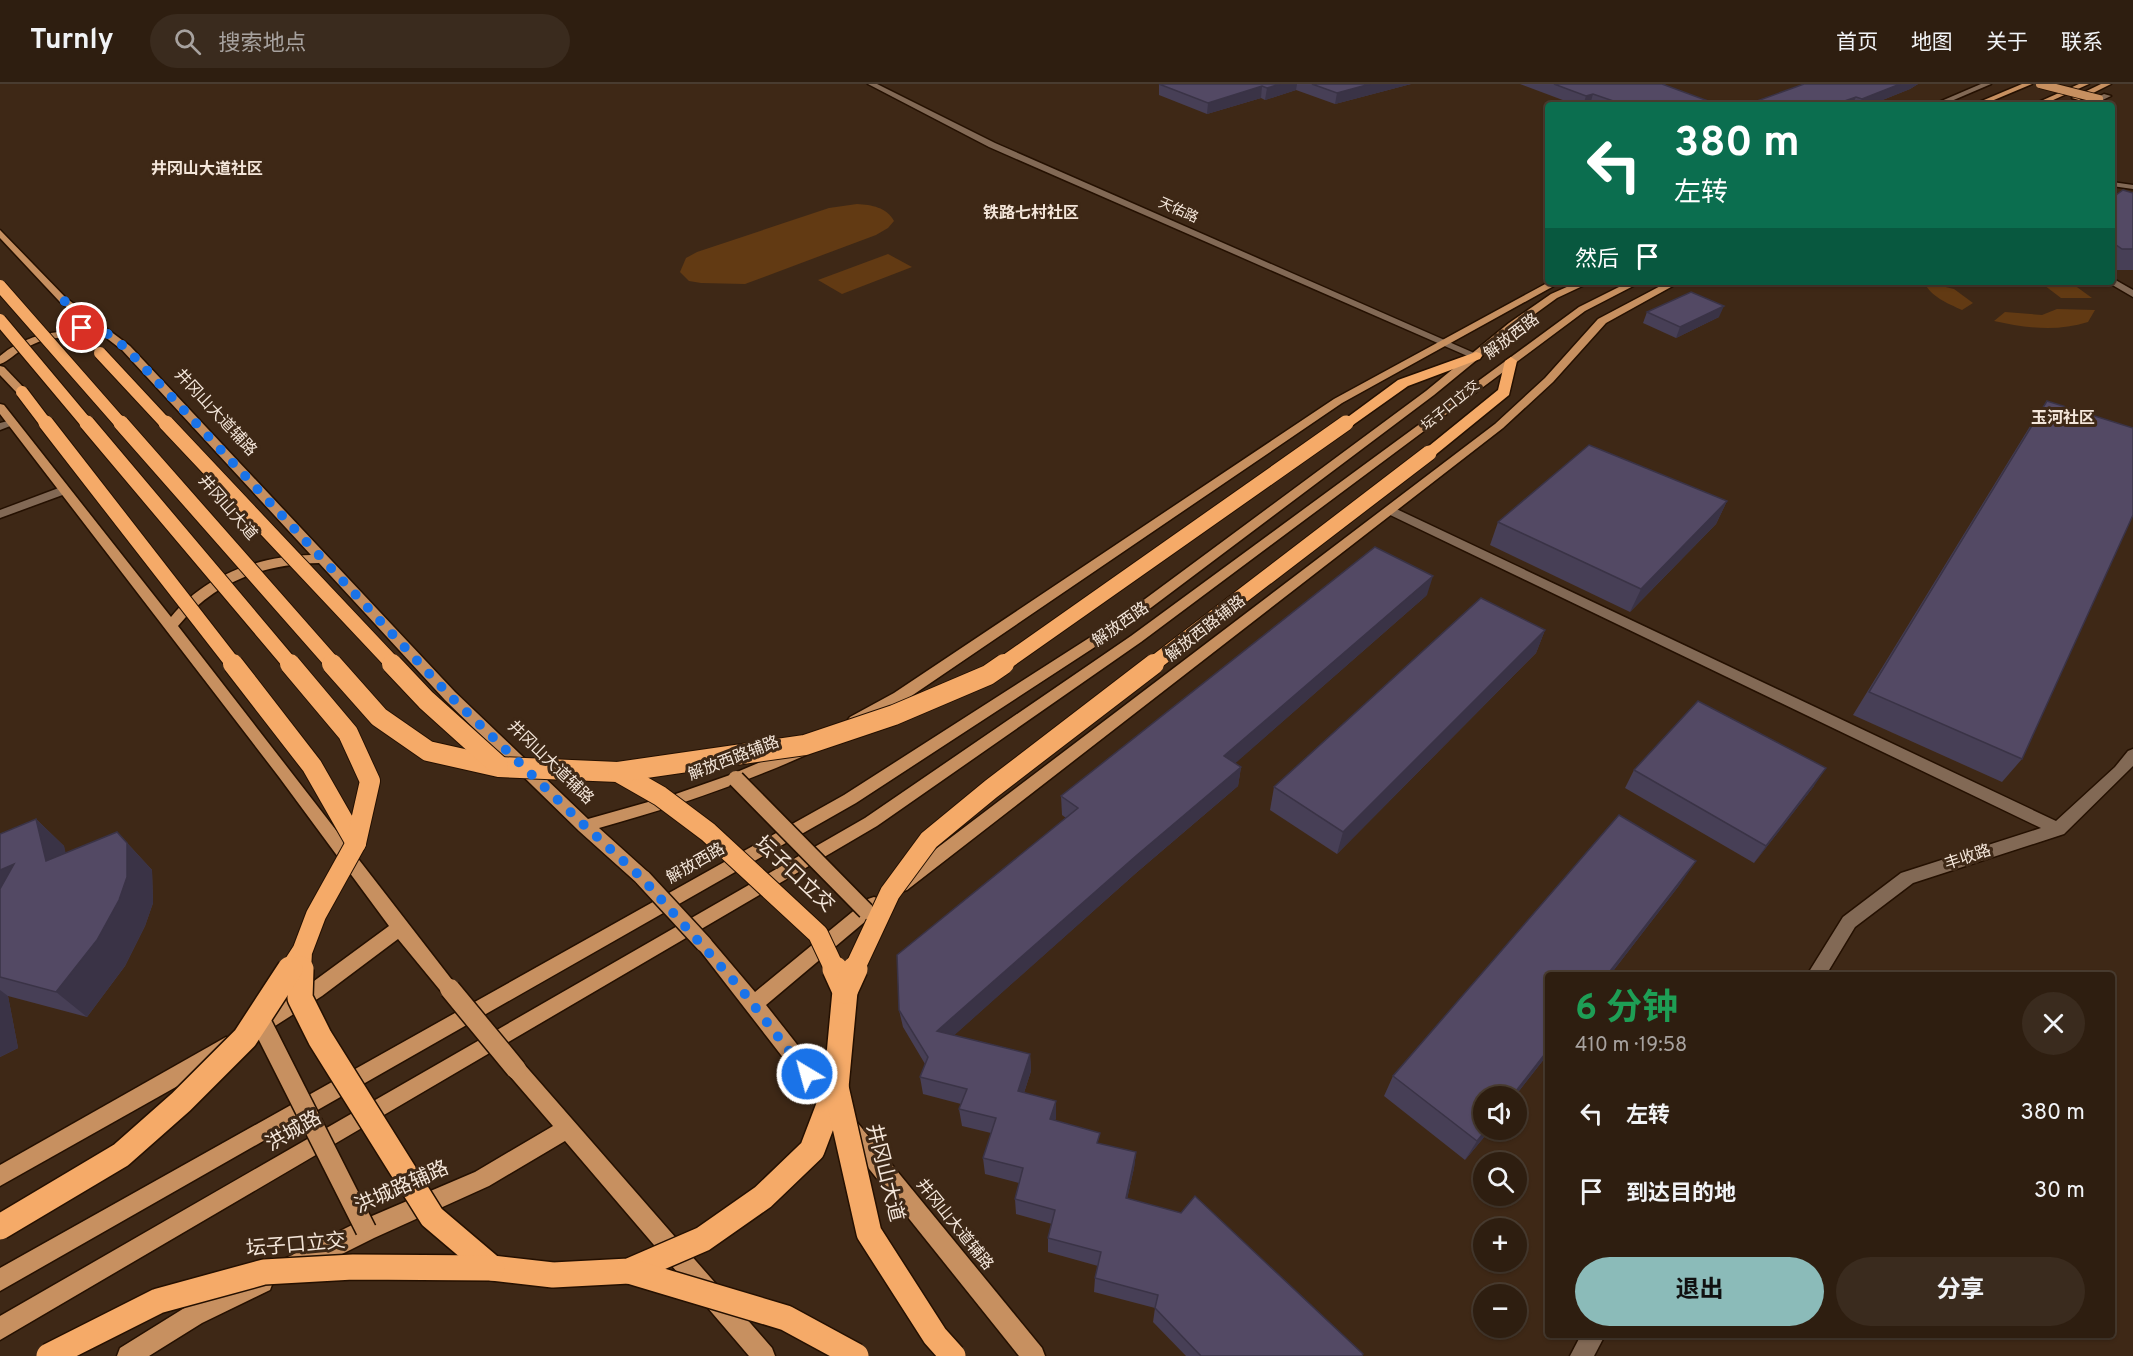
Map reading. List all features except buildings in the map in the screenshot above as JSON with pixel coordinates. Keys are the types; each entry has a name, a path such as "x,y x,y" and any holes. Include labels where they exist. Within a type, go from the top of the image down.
{"highway":[{"name":"井冈山大道","path":"0,286 379,717 428,751"},
{"path":"0,320 348,733 370,781 356,843 316,915 302,952 245,1038 181,1102 121,1155 0,1227"},
{"path":"96,348 426,700 499,767"},
{"name":"坛子口立交","path":"428,751 499,767 618,772 806,745 894,714 988,675 1403,383 1476,356"},
{"name":"坛子口立交","path":"49,1356 158,1300 264,1272 353,1267 492,1268 553,1275 629,1271 703,1239 764,1197 812,1150 836,1087 845,991 890,893 929,840 990,789 1429,453 1504,392 1511,361"},
{"path":"22,392 312,766 356,843"},
{"name":"坛子口立交","path":"618,772 660,796 708,832 771,888 818,934 845,991"},
{"path":"302,952 300,998 320,1038 432,1216 492,1268"},
{"name":"井冈山大道","path":"836,1087 869,1233 935,1336 952,1356"},
{"path":"629,1271 786,1318 856,1356"}],"main road":[{"path":"1983,102 2028,84"},
{"path":"2040,84 2103,97"},
{"path":"2032,92 2052,84"},
{"path":"2060,84 2103,97"},
{"path":"2043,102 2085,84"},
{"path":"2069,101 2107,84"},
{"name":"井冈山大道辅路","path":"0,233 63,300 126,348 450,696 642,878 704,944 754,1004 874,1161 1034,1356"},
{"name":"解放西路辅路","path":"585,826 676,801 798,754 899,697 1338,401 1549,285"},
{"path":"1537,290 1564,285"},
{"name":"解放西路","path":"592,945 850,799 1119,625 1476,356 1513,325 1554,296 1579,285"},
{"name":"解放西路","path":"610,973 871,822 1136,639 1582,309 1630,285"},
{"name":"解放西路辅路","path":"754,1004 866,911 1499,426 1549,380 1602,321 1669,285"},
{"path":"1602,321 1614,293"},
{"path":"63,300 96,348"},
{"path":"22,392 1,366 11,350 34,340 61,335 82,335 96,348"},
{"path":"3,416 64,490 285,773 400,928 567,1129 764,1356"},
{"path":"170,627 182,611 199,595 222,581 274,562 301,558 324,559"},
{"path":"736,779 866,911"},
{"path":"0,1176 176,1077 262,1024 316,990 400,928"},
{"name":"洪城路","path":"0,1280 592,945"},
{"name":"洪城路","path":"0,1329 610,973"},
{"path":"262,1024 366,1230"},
{"name":"洪城路辅路","path":"128,1356 194,1315 366,1230 482,1179 567,1129"}],"street":[{"name":"天佑路","path":"872,84 992,145 1476,356"},
{"path":"1943,102 1987,84"},
{"path":"2092,102 2103,97"},
{"path":"2115,184 2133,187"},
{"path":"2115,283 2133,294"},
{"path":"0,514 64,490"},
{"path":"1390,510 2058,829"},
{"name":"丰收路","path":"1818,972 1849,922 1907,878 2058,829 2121,771 2133,755"},
{"path":"1581,1356 1592,1338"}],"shaded area":[{"path":"857,204 883,210 894,221 888,228 876,235 745,284 689,281 680,272 686,258 697,252 829,208"},
{"path":"888,254 912,267 842,294 818,280"},
{"path":"1926,285 1937,285 1954,289 1973,303 1962,310 1935,296"},
{"path":"2044,285 2074,285 2092,298 2061,298"},
{"path":"2057,309 2095,310 2088,322 2065,327 2017,326 1994,321 2005,312 2042,315"}],"district":[{"name":"井冈山大道社区","path":"207,170"},
{"name":"铁路七村社区","path":"1031,214"},
{"name":"玉河社区","path":"2063,419"}],"route":[{"path":"82,328 63,300 126,348 450,696 642,878 704,944 754,1004 807,1074"}]}
